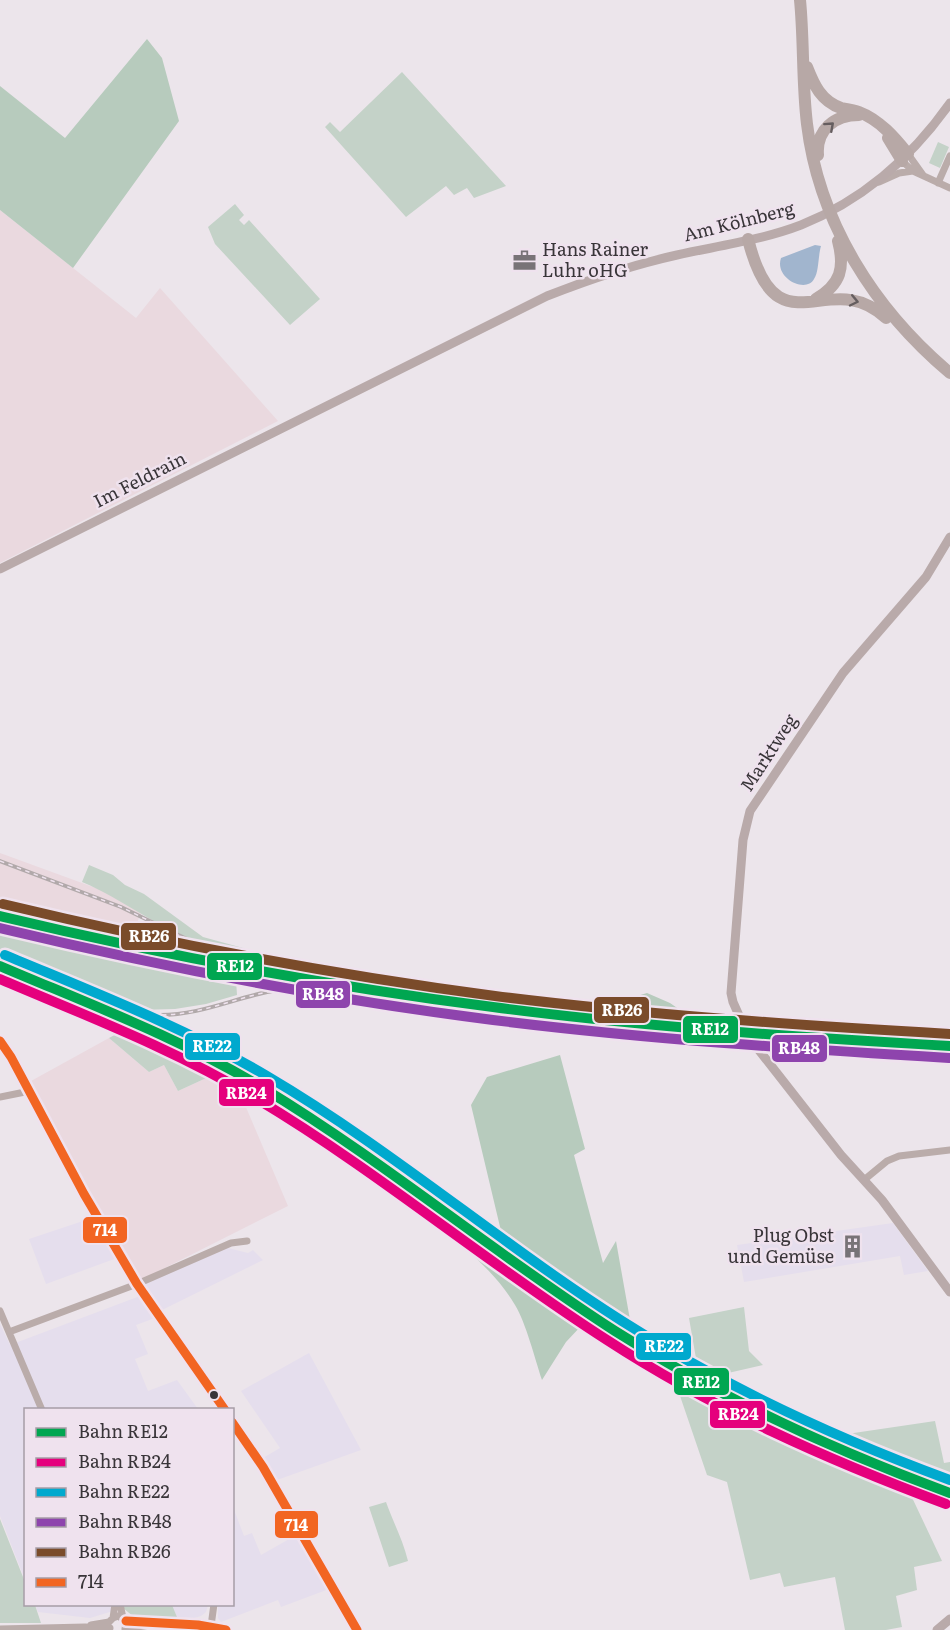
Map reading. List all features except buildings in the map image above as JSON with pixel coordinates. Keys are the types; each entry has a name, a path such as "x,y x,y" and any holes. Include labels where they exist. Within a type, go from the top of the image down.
{"highway":[{"path":"800,0 807,124 819,179 835,222 849,253 898,324 950,373"},
{"path":"803,58 814,86 822,97 839,107 858,111 884,128 905,157"},
{"path":"819,179 817,148 822,132 838,118 852,115 866,116"},
{"path":"813,302 836,283 841,270 842,253 835,222"},
{"path":"751,238 758,270 767,288 778,297 797,303 840,298 858,301 876,309 889,321 907,332"}],"street":[{"name":"Am Kölnberg","path":"296,422 547,296 601,275 644,262 783,231 813,219 870,187 923,139 950,103"},
{"path":"938,183 950,156"},
{"path":"905,157 914,171 950,188"},
{"path":"905,157 922,175"},
{"path":"870,187 899,173 914,171"},
{"name":"Im Feldrain","path":"0,569 296,422"},
{"name":"Marktweg","path":"745,1029 731,993 742,840 750,811 843,673 926,577 950,537"},
{"path":"751,1040 841,1155 882,1200 950,1292"},
{"path":"0,1041 9,1053 84,1194 137,1284 224,1408"},
{"path":"0,1096 29,1090"},
{"path":"864,1180 887,1161 899,1156 950,1150"},
{"path":"9,1332 137,1284 231,1243 247,1241"},
{"path":"0,1311 41,1408"},
{"path":"234,1424 263,1467 357,1630"},
{"path":"111,1625 115,1606"},
{"path":"120,1606 125,1624"},
{"path":"211,1626 214,1606"},
{"path":"0,1629 111,1625 118,1616 125,1624 179,1623 226,1630"},
{"path":"937,1630 950,1619"}],"shaded area":[{"path":"402,72 506,186 474,198 467,188 454,195 446,186 406,217 325,127 330,122 340,132"},
{"path":"938,142 949,147 940,168 929,163"},
{"path":"235,204 244,215 239,220 244,225 249,220 320,299 290,325 215,244 208,227"},
{"path":"0,210 136,318 160,288 278,421 0,563"},
{"path":"0,853 104,891 141,913 131,937 80,927 0,901"},
{"path":"89,865 113,875 125,885 144,894 203,937 243,948 242,953 201,944 186,938 82,882"},
{"path":"0,928 236,980 237,995 206,1004 175,1009 137,1010 77,994 0,960"},
{"path":"183,955 247,958 302,968 359,986 255,969"},
{"path":"321,981 480,1004 479,1012 358,993 320,990"},
{"path":"124,1030 215,1074 178,1091 164,1065 149,1072 109,1038"},
{"path":"109,1038 149,1072 164,1065 178,1091 215,1074 237,1086 288,1206 143,1279 136,1277 91,1200 31,1081"},
{"path":"92,1218 117,1258 46,1284 29,1239"},
{"path":"893,1223 928,1271 904,1275 900,1256 744,1282 737,1245"},
{"path":"228,1248 248,1253 253,1250 263,1260 160,1311 144,1288 146,1283"},
{"path":"140,1296 155,1318 136,1325 148,1354 135,1359 148,1391 177,1380 197,1408 24,1408 24,1577 0,1516 0,1324 10,1345"},
{"path":"744,1307 749,1351 763,1365 715,1376 698,1370 689,1318"},
{"path":"309,1353 361,1450 277,1480 263,1458 280,1448 241,1391"},
{"path":"678,1390 794,1447 908,1489 942,1561 914,1567 917,1590 896,1596 902,1627 886,1630 845,1630 835,1577 784,1587 780,1573 750,1580 727,1482 707,1475"},
{"path":"935,1421 944,1463 950,1462 950,1485 844,1442 843,1439 843,1435 847,1434"},
{"path":"386,1502 408,1561 389,1567 369,1507"},
{"path":"234,1510 244,1536 252,1533 261,1555 298,1534 329,1589 281,1607 278,1600 221,1622 218,1618 218,1606 234,1606"},
{"path":"0,1519 24,1579 24,1606 35,1606 41,1623 0,1623"},
{"path":"35,1606 124,1606 90,1618 38,1612"},
{"path":"124,1606 172,1606 177,1617 134,1617 123,1608"},
{"path":"172,1606 208,1606 206,1612 201,1616 177,1617"}],"green space":[{"path":"147,39 162,58 179,121 73,268 0,210 0,86 65,138"},
{"path":"647,993 670,1003 696,1021 604,1012 598,1008"},
{"path":"560,1055 585,1149 574,1155 603,1263 616,1241 632,1331 612,1325 495,1241 501,1231 471,1105 487,1077"},
{"path":"444,1220 582,1325 566,1342 542,1380 527,1331 515,1305 490,1272 437,1226"}],"water":[{"path":"815,245 821,246 814,279 804,285 792,282 782,272 781,258"}],"railway":[{"path":"0,861 121,907 199,945 250,957"},
{"path":"0,908 79,932"},
{"path":"72,931 164,950 210,953"},
{"path":"243,956 322,971"},
{"path":"48,990 117,1010 160,1015 188,1013 280,990 320,989 372,994"}],"rail line":[{"name":"RB26","path":"3,904 125,932 248,956 371,978 495,996 665,1014 950,1034"},
{"name":"RE12","path":"0,916 122,944 245,968 431,999 664,1026 950,1046"},
{"name":"RB48","path":"0,928 245,981 431,1012 664,1038 949,1058"},
{"name":"RE22","path":"5,955 171,1026 267,1076 358,1134 577,1291 701,1368 823,1429 950,1480"},
{"name":"RE12","path":"0,966 167,1037 263,1088 353,1146 570,1301 695,1379 820,1441 950,1493"},
{"name":"RB24","path":"0,979 163,1049 257,1099 390,1187 563,1311 688,1389 815,1451 946,1504"}],"transit line":[{"name":"714","path":"0,1041 11,1057 84,1194 137,1284 224,1408"},
{"name":"714","path":"234,1425 263,1467 357,1630"},
{"name":"714","path":"126,1621 198,1625 226,1630"}],"place":[{"name":"Hans Rainer Luhr oHG","path":"524,260"},
{"name":"Plug Obst und Gemüse","path":"852,1246"}]}
